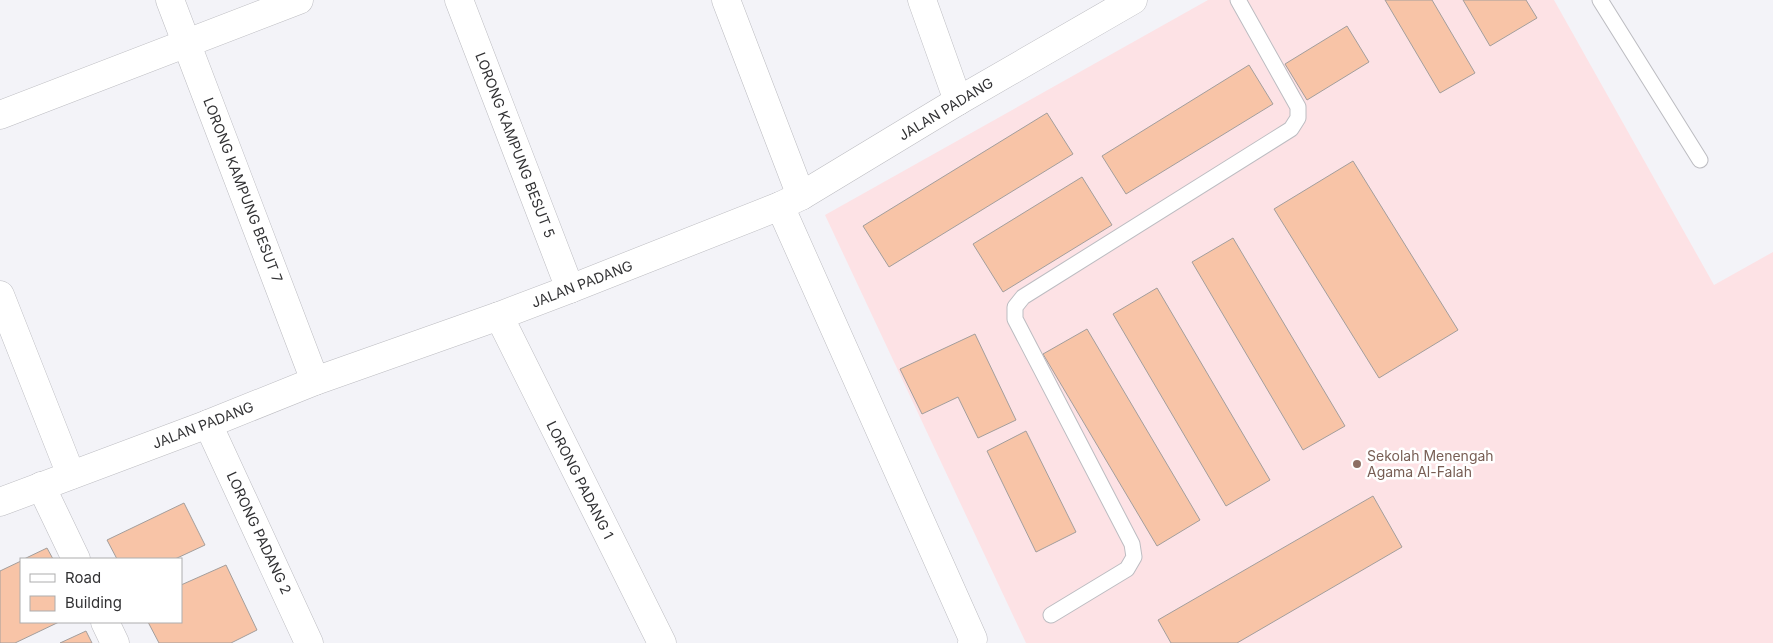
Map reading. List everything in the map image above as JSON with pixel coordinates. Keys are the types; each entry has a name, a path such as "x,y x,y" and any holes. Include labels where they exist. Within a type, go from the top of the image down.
{"street":[{"name":"LORONG KAMPUNG BESUT 7","path":"170,0 315,381"},
{"path":"0,115 299,0"},
{"name":"LORONG KAMPUNG BESUT 5","path":"459,0 570,290"},
{"path":"726,0 791,201 973,639 972,643"},
{"path":"922,0 958,101"},
{"name":"JALAN PADANG","path":"0,502 208,424 315,381 570,290 791,201 958,101 1133,0"},
{"path":"0,295 71,475"},
{"name":"LORONG PADANG 1","path":"498,316 662,643"},
{"name":"LORONG PADANG 2","path":"208,424 307,642"},
{"path":"41,486 76,558"},
{"path":"105,623 115,643"}],"lane":[{"path":"1051,615 1127,569 1134,557 1132,544 1015,319 1015,307 1023,297 1291,129 1298,118 1298,106 1238,0"},
{"path":"1600,0 1700,160"}],"shaded area":[{"name":"Sekolah Menengah Agama Al-Falah","path":"1208,0 1554,0 1714,285 1773,252 1773,643 1026,643 825,215"}],"building":[{"path":"1385,0 1432,0 1475,73 1440,93"},
{"path":"1463,0 1526,0 1537,18 1490,46"},
{"path":"1347,26 1369,62 1307,100 1285,64"},
{"path":"1249,65 1273,104 1126,194 1102,156"},
{"path":"1047,113 1073,154 889,267 863,226"},
{"path":"1353,161 1458,330 1379,378 1274,209"},
{"path":"1082,177 1112,225 1003,292 973,244"},
{"path":"1233,238 1345,426 1303,450 1192,262"},
{"path":"1157,288 1270,480 1226,506 1113,314"},
{"path":"1087,329 1200,520 1157,546 1043,354"},
{"path":"975,334 1016,420 978,438 958,397 922,414 900,369"},
{"path":"1026,431 1076,532 1036,552 987,451"},
{"path":"1373,496 1402,547 1237,643 1171,643 1158,620"},
{"path":"184,503 205,545 177,558 116,558 107,540"},
{"path":"47,548 52,558 26,558"},
{"path":"20,561 20,623 57,623 15,643 0,643 0,571"},
{"path":"226,565 257,630 231,643 159,643 149,623 182,623 182,585"},
{"path":"86,631 92,643 60,643"}],"place":[{"name":"Sekolah Menengah Agama Al-Falah","path":"1357,464"}]}
